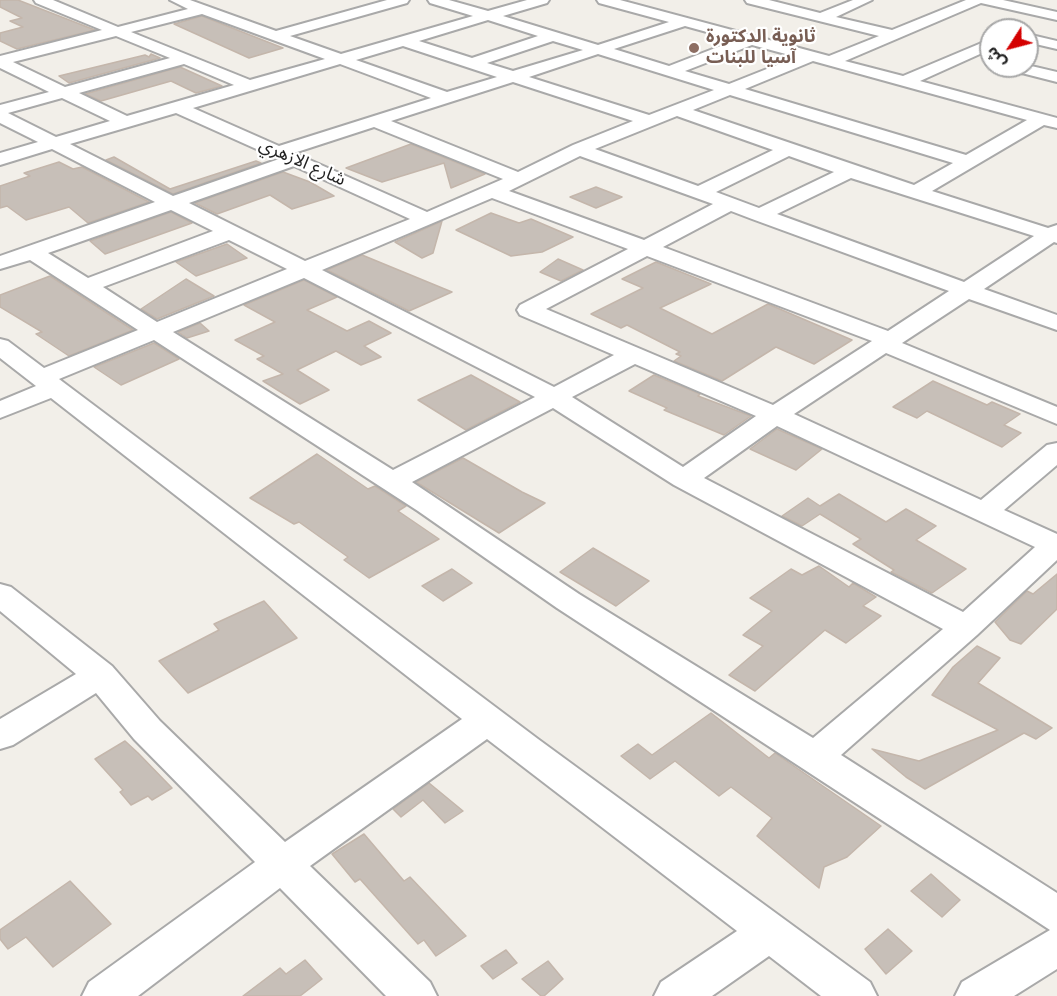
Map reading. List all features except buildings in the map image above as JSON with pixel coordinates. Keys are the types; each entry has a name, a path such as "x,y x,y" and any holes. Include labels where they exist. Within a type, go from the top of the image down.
{"street":[{"path":"41,0 250,86"},
{"path":"177,0 447,98"},
{"path":"277,35 402,0"},
{"path":"435,0 966,161"},
{"path":"0,159 542,0"},
{"path":"604,0 1050,121"},
{"path":"752,0 893,35"},
{"path":"822,17 865,0"},
{"path":"0,410 48,382 156,332 492,191 579,149 730,89 893,35 978,0"},
{"path":"984,0 1055,14"},
{"path":"4,58 204,9"},
{"path":"1039,21 1055,14"},
{"path":"938,17 960,22"},
{"path":"0,263 173,203 375,121 684,22"},
{"path":"472,63 552,36"},
{"path":"670,71 751,40"},
{"path":"404,41 649,121"},
{"path":"1039,41 1057,45"},
{"path":"904,82 979,48"},
{"path":"964,54 979,58"},
{"path":"4,58 64,92 125,122"},
{"path":"0,110 185,59"},
{"path":"1050,75 1057,66"},
{"name":"شارع الازهري","path":"178,106 427,219"},
{"path":"677,110 850,171 1055,234"},
{"path":"0,116 552,396 684,479 966,627"},
{"path":"375,121 519,179"},
{"path":"916,192 966,161 1050,121"},
{"path":"579,149 1057,323"},
{"path":"699,193 789,149"},
{"path":"759,215 850,171"},
{"path":"492,191 649,248 886,341 1057,416"},
{"path":"729,204 528,310 632,356 775,414 1056,545 966,627 814,757"},
{"path":"86,286 231,232"},
{"path":"684,479 775,414 1055,234"},
{"path":"32,252 391,482 567,601 814,757 1057,915"},
{"path":"0,346 488,720 855,996"},
{"path":"391,482 632,356"},
{"path":"984,512 1057,451"},
{"path":"0,594 100,675 147,730 415,996"},
{"path":"0,736 100,675"},
{"path":"104,996 283,864 488,720"},
{"path":"676,996 769,933"},
{"path":"990,993 1057,946"}],"place":[{"name":"ثانوية الدكتورة آسيا للبنات","path":"694,48"}]}
